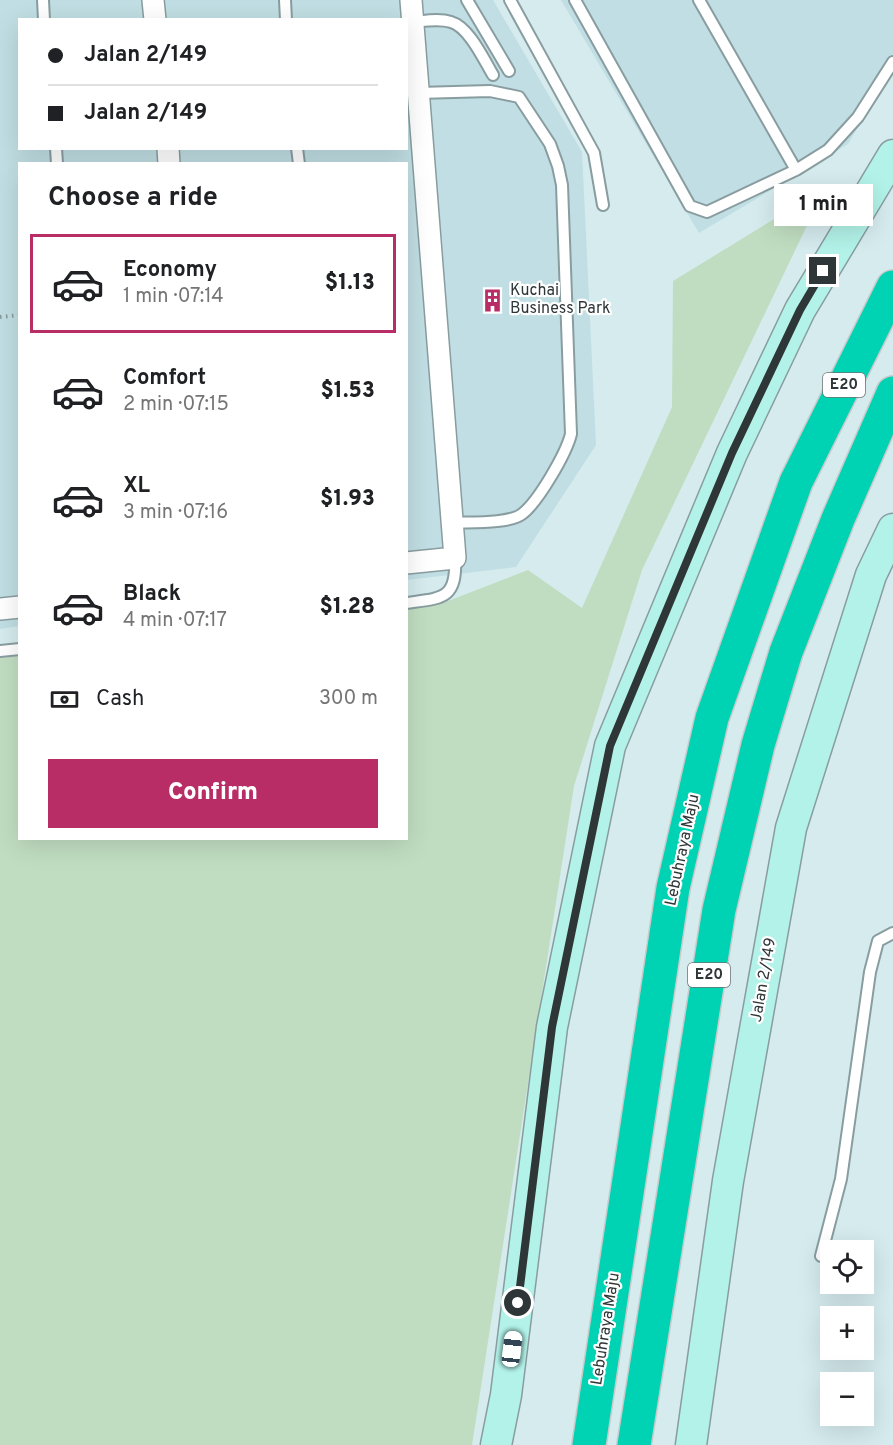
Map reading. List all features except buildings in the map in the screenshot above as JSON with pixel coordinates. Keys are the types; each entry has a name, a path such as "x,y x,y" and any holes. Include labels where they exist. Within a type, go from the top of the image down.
{"highway":[{"name":"Lebuhraya Maju","path":"589,1445 673,888 712,718 796,482 893,287"},
{"name":"E20","path":"634,1445 719,910 758,745 780,672 838,519 893,393"}],"main road":[{"path":"496,1445 506,1395 552,1027 610,746 732,453 800,310 893,155"},
{"name":"Jalan 2/149","path":"691,1445 728,1181 791,828 872,575 893,529"}],"street":[{"path":"153,0 155,18"},
{"path":"408,563 455,558 411,0"},
{"path":"0,609 18,607"}],"lane":[{"path":"43,0 44,18"},
{"path":"285,0 286,18"},
{"path":"467,0 509,70"},
{"path":"510,0 594,153 603,205"},
{"path":"575,0 690,206 707,212 796,170 828,150 858,117 893,62"},
{"path":"699,0 796,170"},
{"path":"412,22 434,20 453,22 475,44 493,75"},
{"path":"418,93 490,91 519,97 550,144 562,185 572,434 567,451 522,515 508,520 453,523"},
{"path":"408,603 433,600 450,591 454,582 455,558"},
{"path":"0,651 18,649"},
{"path":"825,1240 841,1179 870,972 878,941 893,933"}],"path":[{"path":"0,317 18,315"}],"shaded area":[{"name":"Kuchai Business Park","path":"0,0 493,0 582,152 596,445 516,567 408,580 408,162 18,162 18,626 0,629"},
{"path":"561,0 893,0 893,67 848,144 699,233"}],"green space":[{"path":"825,188 642,570 574,786 472,1445 0,1445 0,658 18,656 18,840 408,840 408,608 443,603 528,570 582,608 672,407 673,281"}],"place":[{"name":"Kuchai Business Park","path":"492,300"}],"route":[{"path":"518,1303 552,1027 610,746 732,453 800,310 823,271"}]}
